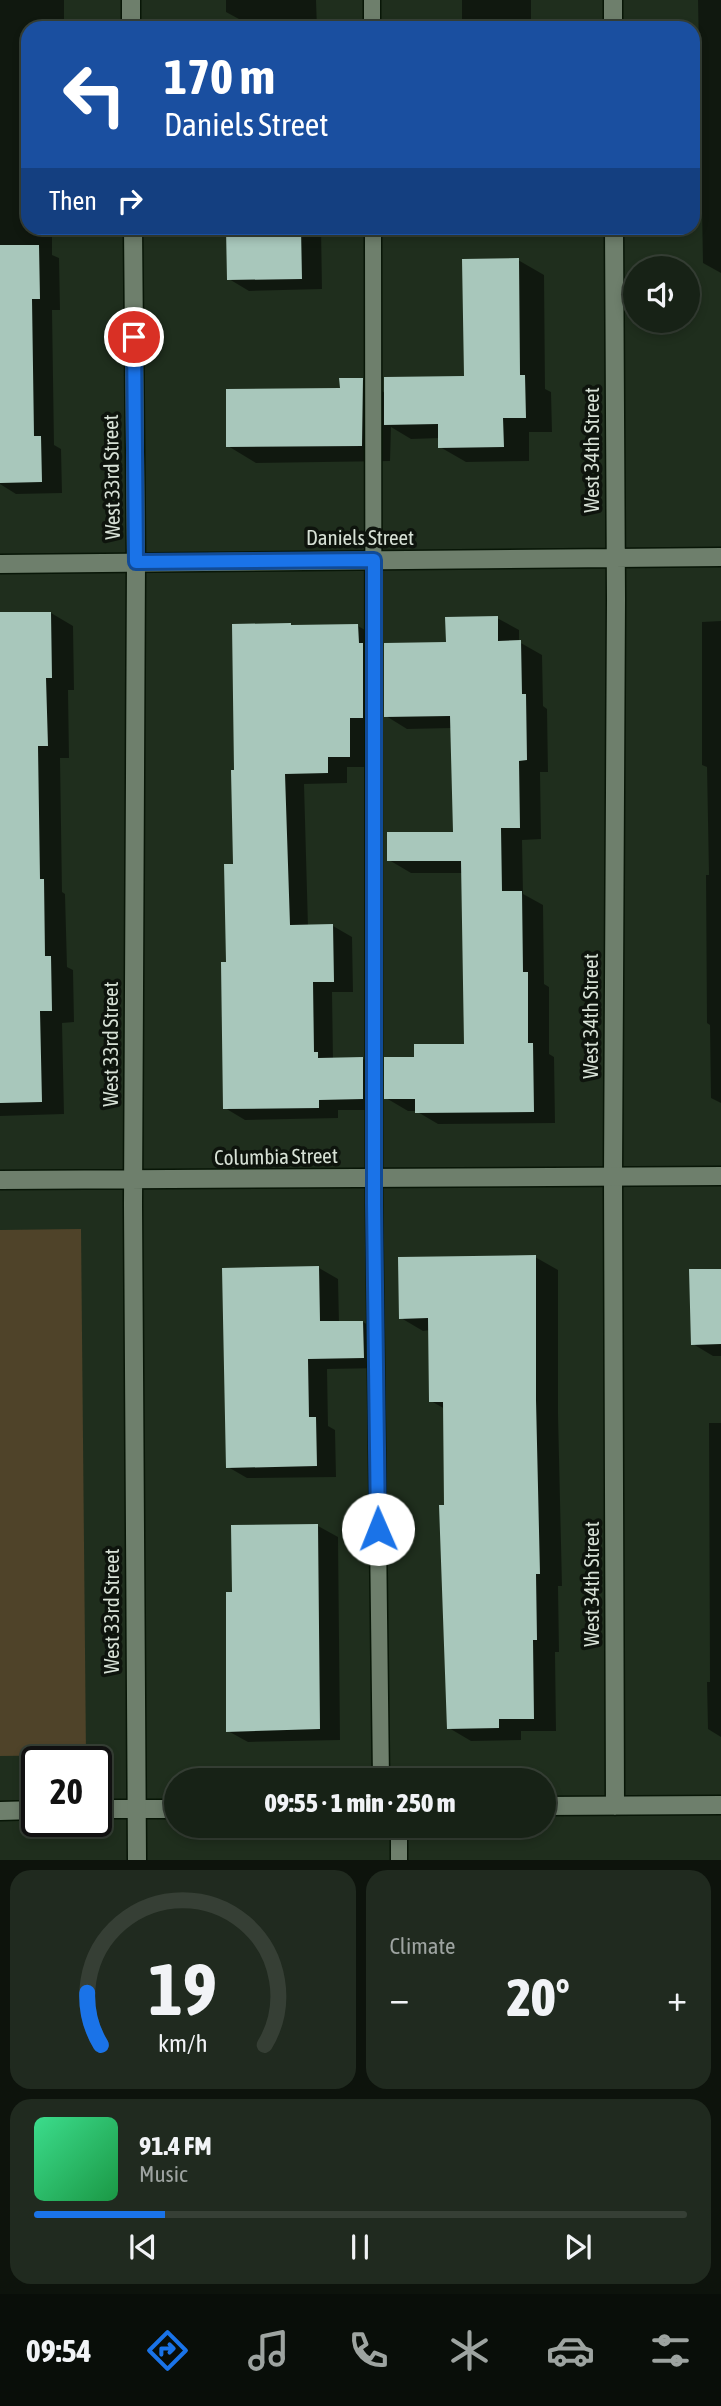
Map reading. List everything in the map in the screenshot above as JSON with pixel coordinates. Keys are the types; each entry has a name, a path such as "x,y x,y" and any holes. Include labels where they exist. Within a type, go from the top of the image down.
{"street":[{"path":"131,0 131,21"},
{"path":"613,0 613,21"},
{"name":"West 33rd Street","path":"133,235 136,562 136,1860"},
{"name":"West 34th Street","path":"614,235 615,1806"},
{"name":"Daniels Street","path":"0,564 721,557"},
{"name":"Columbia Street","path":"0,1181 721,1176"},
{"path":"556,1806 721,1805"},
{"path":"112,1809 164,1809"},
{"path":"0,1811 21,1810"}],"lane":[{"path":"372,0 372,21"},
{"path":"373,235 374,1178 381,1768"},
{"path":"399,1838 399,1860"}],"shaded area":[{"path":"81,1229 86,1746 21,1746 21,1756 0,1756 0,1230"}],"building":[{"path":"226,235 301,235 302,279 227,280"},
{"path":"0,245 39,245 40,299 32,299 34,436 41,436 42,482 0,483"},
{"path":"519,258 520,375 525,375 526,418 503,418 504,447 438,448 438,424 384,425 384,377 464,376 462,259"},
{"path":"339,378 363,378 362,446 226,447 226,389 340,388"},
{"path":"0,612 51,612 52,678 46,678 48,746 38,746 40,879 44,879 45,956 51,956 52,1011 40,1011 42,1102 0,1103"},
{"path":"498,616 498,641 521,640 522,694 526,694 527,760 519,761 520,828 501,828 502,891 522,891 523,972 528,972 528,1043 533,1043 534,1112 415,1113 415,1099 384,1099 384,1057 414,1057 414,1044 464,1044 461,861 387,861 387,832 453,832 450,716 384,717 384,643 446,642 445,617"},
{"path":"232,624 358,624 359,643 363,643 363,718 350,718 350,757 328,757 328,773 285,774 290,925 333,924 334,982 313,982 314,1052 318,1052 318,1058 363,1057 363,1099 319,1100 319,1108 223,1109 221,962 226,962 224,864 233,864"},
{"path":"536,1255 540,1574 536,1574 537,1640 533,1640 534,1719 499,1719 499,1728 447,1729 439,1505 444,1505 443,1402 429,1402 428,1318 399,1319 398,1257"},
{"path":"319,1266 320,1321 363,1321 364,1358 308,1359 309,1417 316,1417 317,1466 226,1468 222,1268"},
{"path":"689,1269 721,1269 721,1344 691,1345"},
{"path":"318,1524 320,1729 226,1732 226,1592 232,1592 231,1525"}],"route":[{"path":"134,337 136,562 374,560 374,1204 378,1529"}]}
